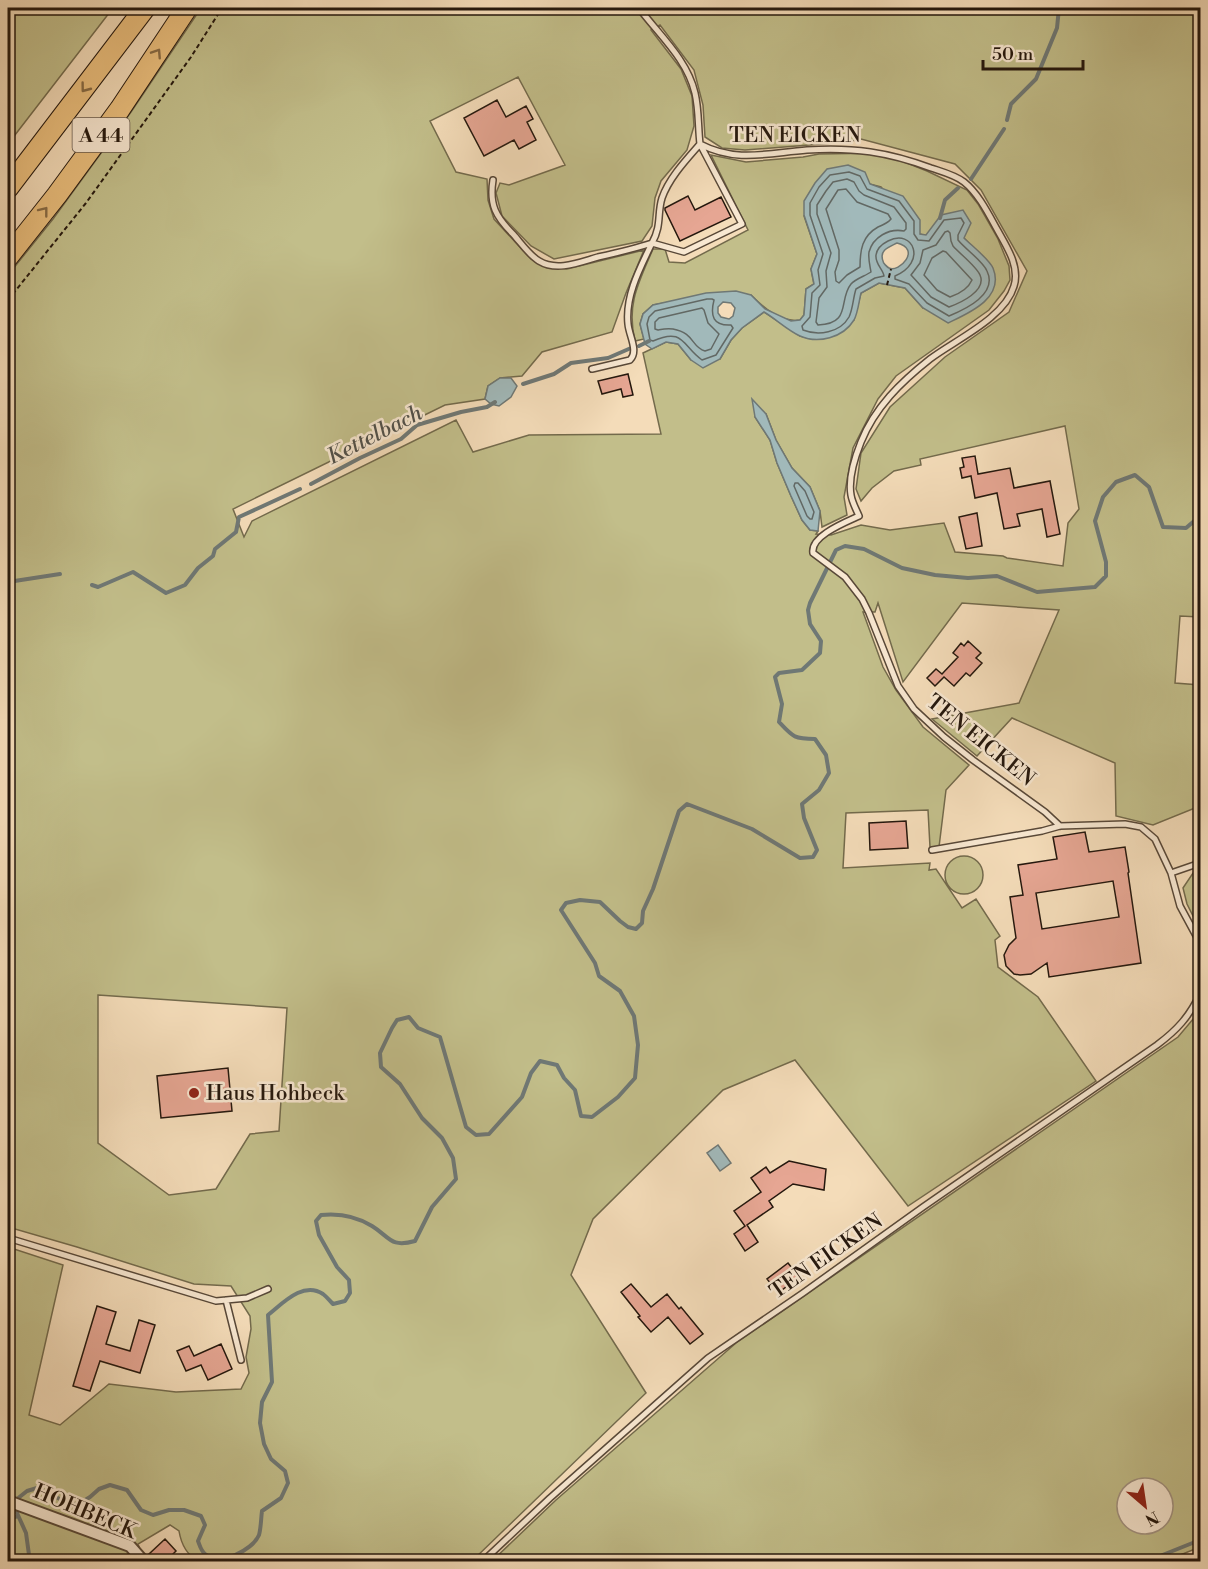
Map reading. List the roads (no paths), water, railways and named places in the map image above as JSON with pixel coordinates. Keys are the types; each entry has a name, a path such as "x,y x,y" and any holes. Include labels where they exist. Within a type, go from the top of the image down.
{"highway":[{"name":"A 44","path":"8,188 145,8"},
{"name":"A 44","path":"8,257 120,109 187,8"}],"street":[{"name":"HOHBECK","path":"8,1501 130,1546 144,1562"}],"lane":[{"name":"TEN EICKEN","path":"591,369 630,360 634,356 628,324 630,296 659,225 662,200 668,185 700,144 697,102 691,79 680,58 639,8"},
{"name":"TEN EICKEN","path":"700,144 724,154 742,156 807,150 856,149 893,156 948,174 964,182 976,195 991,218 1012,260 1016,278 1010,296 1002,307 979,326 913,373 876,412 858,448 851,478 851,496 859,516 826,533 815,542 812,548 813,553 845,578 862,599 898,686 914,709 944,737 1045,812 1060,826"},
{"path":"493,180 495,212 539,261 548,265 576,264 652,243 684,252 742,224 700,144"},
{"path":"932,850 1078,824 1125,824 1141,828 1155,839 1171,873 1180,906 1200,943"},
{"path":"1171,873 1200,863"},
{"name":"TEN EICKEN","path":"482,1562 550,1498 708,1358 1008,1147 1157,1046 1183,1023 1194,1008 1200,994"},
{"path":"8,1238 216,1301 247,1298 268,1289"},
{"path":"226,1300 241,1360"}],"water":[{"path":"848,165 865,172 870,184 903,196 920,220 920,234 926,235 941,215 963,210 971,223 964,238 984,256 993,268 995,279 990,296 975,309 948,323 923,308 905,288 879,283 861,293 854,320 837,335 822,339 800,336 764,312 742,328 731,340 720,359 703,368 691,360 678,344 666,342 652,349 645,344 640,324 643,314 653,305 706,293 736,291 751,295 765,309 791,321 800,320 804,315 806,289 814,284 811,269 817,254 804,215 804,201 827,169","holes":["897,243 908,250 908,255 903,264 893,269 885,265 882,254 885,249","723,302 731,303 735,308 733,316 729,319 721,317 718,313 718,307"]},
{"path":"500,378 511,378 517,386 511,397 499,406 485,399 488,386"},
{"path":"752,399 766,414 776,440 792,468 810,487 820,511 818,531 810,530 802,520 777,463 770,440 755,417"},
{"path":"718,1145 731,1163 720,1171 707,1153"}],"waterway":[{"name":"Kettelbach","path":"1007,120 1011,104 1036,79 1057,28 1059,8"},
{"name":"Kettelbach","path":"971,179 1004,129"},
{"name":"Kettelbach","path":"940,218 945,200 958,188"},
{"name":"Kettelbach","path":"639,346 649,341"},
{"name":"Kettelbach","path":"523,384 554,374 571,363 608,358 631,348"},
{"name":"Kettelbach","path":"311,484 401,439 417,425 487,407 495,402"},
{"path":"30,1562 26,1533 17,1513 17,1499 27,1491 37,1488 77,1505 99,1489 110,1485 127,1490 141,1510 153,1515 169,1510 184,1510 201,1516 205,1525 198,1541 202,1551 211,1557 235,1555 255,1541 260,1532 262,1511 281,1498 288,1483 285,1471 271,1459 264,1444 260,1423 262,1402 272,1382 268,1315 294,1295 308,1290 323,1294 333,1304 345,1301 350,1293 349,1280 337,1267 319,1235 316,1221 321,1215 348,1216 366,1223 395,1242 415,1241 432,1207 456,1179 453,1158 442,1138 422,1118 400,1084 381,1067 380,1053 397,1020 409,1017 418,1028 440,1037 466,1127 476,1135 489,1134 522,1097 531,1073 540,1061 557,1065 564,1078 575,1090 581,1116 592,1117 618,1097 635,1078 638,1045 634,1016 620,991 599,976 595,963 561,910 566,903 580,900 600,902 620,921 636,929 642,923 643,911 653,889 679,811 687,804 752,829 800,858 813,857 817,850 804,818 802,804 819,790 829,773 826,755 815,739 794,736 779,722 782,704 775,677 779,673 802,670 820,653 821,641 810,624 808,610 836,550 845,546 864,549 902,568 935,575 968,578 997,576 1037,592 1095,587 1106,576 1106,562 1095,521 1103,497 1116,482 1135,475 1149,487 1163,527 1186,528 1200,516"},
{"name":"Kettelbach","path":"92,585 98,587 133,572 166,593 185,585 198,568 213,556 215,549 236,532 239,517 300,489"},
{"name":"Kettelbach","path":"8,582 60,574"},
{"path":"8,1520 18,1516"},
{"path":"1145,1562 1200,1540"},
{"path":"68,1562 89,1558 109,1562"}],"place":[{"name":"Haus Hohbeck","path":"194,1093"}]}
